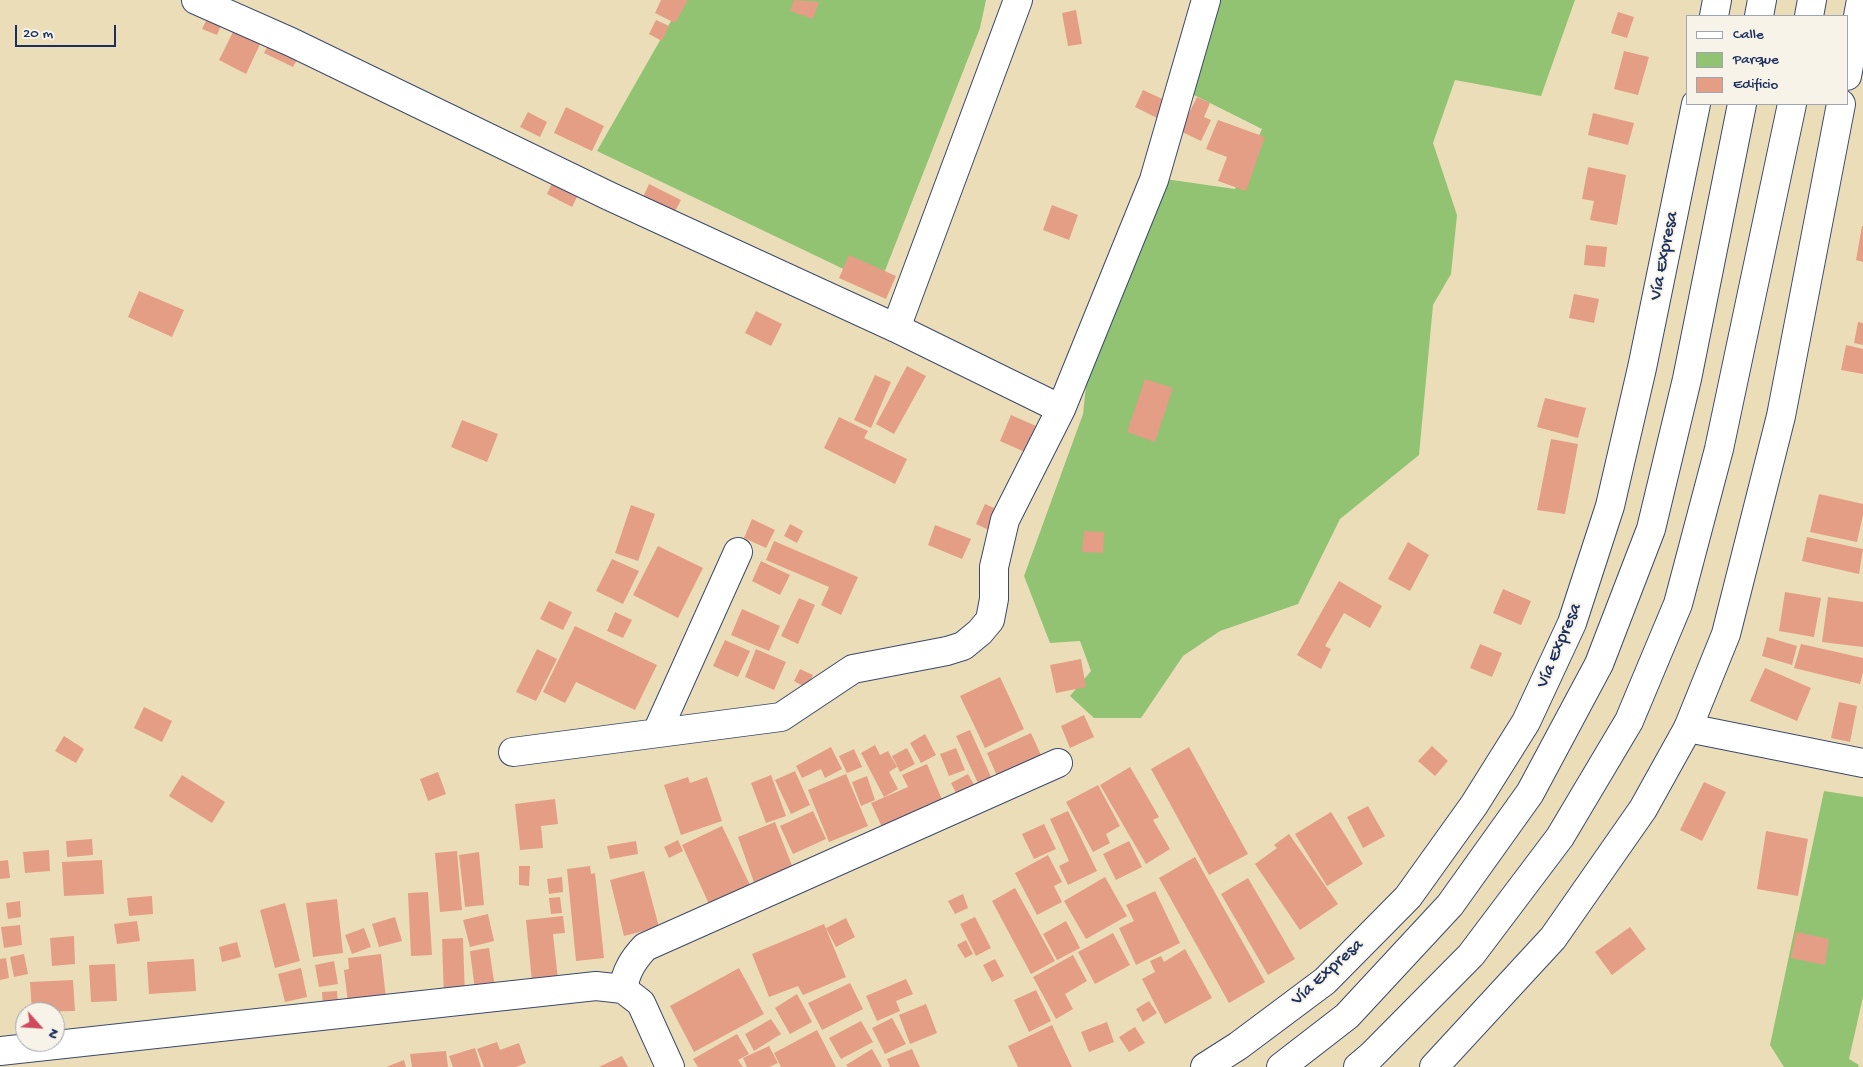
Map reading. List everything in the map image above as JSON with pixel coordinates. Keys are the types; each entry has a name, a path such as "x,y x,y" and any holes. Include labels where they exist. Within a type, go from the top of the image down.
{"main road":[{"path":"196,0 291,42 609,196 896,328 1061,409"},
{"path":"896,328 1018,0"},
{"path":"512,752 781,717 853,669 946,651 963,646 980,632 990,620 994,599 994,567 1005,520 1061,409 1154,180 1206,0"},
{"path":"1714,15 1717,0"},
{"path":"1759,15 1762,0"},
{"path":"1809,15 1812,0"},
{"path":"1848,71 1861,0"},
{"name":"Vía Expresa","path":"1205,1067 1238,1046 1325,981 1408,897 1474,805 1526,722 1572,624 1610,506 1642,368 1696,105"},
{"path":"1281,1067 1347,1016 1450,905 1530,793 1599,664 1651,529 1687,378 1742,105"},
{"path":"1358,1067 1372,1056 1471,955 1560,837 1629,721 1678,604 1717,458 1792,105"},
{"path":"1434,1067 1552,938 1643,809 1688,728 1726,634 1781,416 1841,105"},
{"path":"657,732 738,552"},
{"path":"1688,728 1863,763"},
{"path":"623,989 626,974 633,961 645,947 1058,763"},
{"path":"0,1051 596,986 623,989 641,1002 670,1067"}],"green space":[{"path":"683,0 986,0 980,28 879,286 597,151"},
{"path":"1202,0 1575,0 1541,96 1455,80 1433,143 1457,215 1451,274 1433,305 1419,455 1340,519 1298,604 1220,631 1183,656 1141,718 1094,718 1070,696 1091,671 1080,641 1050,643 1024,576 1083,414 1087,376 1158,178 1235,189 1262,129 1180,88"},
{"path":"1824,791 1863,797 1863,997 1849,1059 1859,1065 1858,1067 1784,1067 1770,1045"}],"building":[{"path":"661,0 688,0 675,23 655,13"},
{"path":"794,0 819,2 813,19 790,11"},
{"path":"1076,10 1082,44 1068,46 1062,13"},
{"path":"1618,12 1634,17 1627,38 1611,33"},
{"path":"208,17 222,23 217,35 202,29"},
{"path":"656,20 669,26 662,41 649,34"},
{"path":"236,26 262,40 246,74 219,60"},
{"path":"272,37 301,52 293,67 264,53"},
{"path":"1624,51 1649,57 1638,95 1614,89"},
{"path":"1143,90 1167,101 1159,119 1135,107"},
{"path":"1197,97 1210,103 1204,117 1211,120 1201,141 1180,131"},
{"path":"566,107 604,126 592,151 554,133"},
{"path":"528,112 547,122 540,137 520,127"},
{"path":"1593,113 1634,123 1628,145 1588,135"},
{"path":"1218,120 1265,137 1246,191 1218,181 1227,157 1206,149"},
{"path":"1588,167 1626,175 1617,225 1590,220 1594,201 1582,199"},
{"path":"556,175 581,189 572,207 547,194"},
{"path":"649,184 681,200 670,221 639,206"},
{"path":"1052,205 1078,215 1069,240 1043,230"},
{"path":"1863,226 1863,262 1856,260"},
{"path":"1586,245 1607,247 1605,267 1584,265"},
{"path":"849,255 896,276 886,299 839,278"},
{"path":"139,291 184,310 172,337 128,317"},
{"path":"1574,294 1599,299 1594,323 1569,318"},
{"path":"756,311 782,324 771,346 745,333"},
{"path":"1858,322 1863,323 1863,345 1854,343"},
{"path":"1846,345 1863,349 1863,374 1841,370"},
{"path":"907,366 926,376 894,434 876,424"},
{"path":"875,375 891,382 871,428 854,420"},
{"path":"1145,379 1173,388 1155,442 1127,432"},
{"path":"1545,398 1586,408 1578,438 1537,427"},
{"path":"1011,415 1036,426 1025,452 1000,441"},
{"path":"839,417 868,431 864,438 907,459 895,484 824,448"},
{"path":"462,420 498,434 487,462 451,447"},
{"path":"1551,439 1578,444 1565,514 1537,510"},
{"path":"1819,494 1863,504 1863,515 1857,542 1810,532"},
{"path":"985,504 1001,511 991,531 976,524"},
{"path":"631,505 655,514 638,561 615,553"},
{"path":"752,519 775,530 766,548 744,538"},
{"path":"790,524 803,531 797,543 784,536"},
{"path":"935,525 971,539 962,559 928,545"},
{"path":"1084,531 1104,532 1103,553 1082,552"},
{"path":"1807,537 1863,549 1859,574 1802,561"},
{"path":"774,541 858,577 841,615 821,605 829,587 766,560"},
{"path":"1408,542 1429,555 1410,591 1388,579"},
{"path":"658,546 703,568 678,618 633,595"},
{"path":"612,559 639,571 623,604 596,591"},
{"path":"761,561 790,575 780,595 752,581"},
{"path":"1339,581 1382,606 1370,628 1344,613 1325,646 1331,649 1321,669 1297,655"},
{"path":"1503,589 1531,601 1521,625 1493,613"},
{"path":"1785,592 1821,598 1814,637 1779,631"},
{"path":"1828,597 1863,602 1863,647 1822,642"},
{"path":"799,598 815,605 798,644 781,636"},
{"path":"549,601 572,612 563,630 540,619"},
{"path":"742,609 780,626 769,651 731,635"},
{"path":"615,612 632,620 623,638 607,631"},
{"path":"575,626 657,665 635,710 576,682 565,703 543,692"},
{"path":"1767,637 1797,646 1792,665 1762,656"},
{"path":"725,640 750,651 738,677 713,666"},
{"path":"1480,644 1502,653 1492,677 1470,668"},
{"path":"1801,644 1863,658 1863,672 1860,684 1794,668"},
{"path":"537,649 557,659 536,701 516,692"},
{"path":"756,649 786,662 774,690 745,677"},
{"path":"1081,659 1086,687 1056,693 1050,665"},
{"path":"1765,668 1811,688 1797,721 1750,701"},
{"path":"800,669 813,675 807,688 794,681"},
{"path":"1000,677 1024,729 985,748 960,696"},
{"path":"1839,702 1857,706 1850,742 1831,738"},
{"path":"144,707 172,721 162,742 134,728"},
{"path":"1084,715 1094,737 1070,748 1061,726"},
{"path":"970,730 997,790 984,796 956,736"},
{"path":"1031,733 1045,764 1001,785 987,753"},
{"path":"925,734 936,755 921,763 910,743"},
{"path":"64,736 84,749 76,763 55,751"},
{"path":"875,745 880,755 888,751 897,767 889,772 898,789 884,797 861,753"},
{"path":"1432,746 1448,761 1435,776 1418,761"},
{"path":"831,747 842,769 825,778 821,769 802,778 796,766"},
{"path":"1189,747 1248,854 1209,875 1151,769"},
{"path":"907,748 915,764 900,772 892,756"},
{"path":"956,748 965,770 949,776 940,754"},
{"path":"854,749 862,767 847,773 839,756"},
{"path":"927,764 946,809 886,836 871,803 908,787 902,775"},
{"path":"1130,767 1159,817 1153,820 1170,849 1146,864 1100,785"},
{"path":"795,771 810,805 791,814 775,780"},
{"path":"438,772 446,794 428,801 420,779"},
{"path":"846,774 868,826 829,842 808,790"},
{"path":"968,774 977,790 959,799 951,783"},
{"path":"182,775 225,802 212,823 169,796"},
{"path":"771,775 786,816 766,823 751,783"},
{"path":"867,776 875,800 861,806 852,782"},
{"path":"688,777 690,783 707,777 722,821 681,835 664,785"},
{"path":"1704,782 1726,792 1702,841 1680,830"},
{"path":"1098,785 1120,826 1106,834 1110,843 1093,852 1066,802"},
{"path":"555,799 558,824 541,826 543,848 520,850 515,804"},
{"path":"1368,806 1385,836 1363,848 1347,817"},
{"path":"813,811 826,839 793,854 780,826"},
{"path":"1068,811 1097,871 1068,885 1059,866 1069,861 1050,819"},
{"path":"1331,812 1363,864 1327,886 1295,834"},
{"path":"775,822 796,876 757,891 738,837"},
{"path":"1044,824 1056,849 1034,859 1022,834"},
{"path":"722,826 750,885 709,904 682,845"},
{"path":"1766,831 1808,839 1798,896 1757,889"},
{"path":"1289,834 1338,904 1300,930 1255,864 1277,848 1274,845"},
{"path":"92,839 93,855 67,857 66,841"},
{"path":"678,840 683,851 669,858 664,847"},
{"path":"636,841 638,854 610,859 607,846"},
{"path":"1129,841 1142,867 1116,880 1103,854"},
{"path":"49,850 50,871 25,873 23,852"},
{"path":"457,851 462,910 440,912 435,853"},
{"path":"479,852 484,905 465,907 459,855"},
{"path":"1048,855 1062,882 1054,886 1062,902 1037,915 1015,873"},
{"path":"1195,857 1265,982 1229,1003 1159,878"},
{"path":"8,860 10,878 0,879 0,861"},
{"path":"102,860 104,894 64,896 62,862"},
{"path":"519,866 530,866 529,886 519,885"},
{"path":"590,866 591,874 595,873 604,958 576,961 567,869"},
{"path":"644,871 659,927 624,936 610,880"},
{"path":"562,877 563,892 549,894 547,879"},
{"path":"1105,877 1127,916 1086,939 1064,901"},
{"path":"1248,878 1295,959 1268,975 1221,894"},
{"path":"1015,888 1055,961 1031,974 992,901"},
{"path":"1155,891 1180,943 1136,965 1119,928 1134,921 1126,905"},
{"path":"428,892 432,955 411,956 408,893"},
{"path":"963,894 968,908 955,914 948,901"},
{"path":"152,896 153,914 129,916 127,898"},
{"path":"560,897 562,913 551,914 549,898"},
{"path":"337,899 343,953 313,957 306,903"},
{"path":"20,901 21,917 8,919 6,903"},
{"path":"285,903 300,961 275,968 260,910"},
{"path":"488,914 494,941 470,947 463,920"},
{"path":"563,916 565,933 553,934 558,979 532,982 526,920"},
{"path":"395,917 402,941 379,947 372,924"},
{"path":"975,917 991,948 976,956 960,924"},
{"path":"846,918 855,937 836,947 826,928"},
{"path":"137,921 140,941 117,944 114,924"},
{"path":"1066,921 1080,948 1057,960 1043,934"},
{"path":"824,924 846,977 803,995 798,986 769,997 752,954"},
{"path":"20,925 22,945 4,948 1,927"},
{"path":"1630,927 1646,949 1612,975 1595,952"},
{"path":"364,928 371,947 352,954 345,935"},
{"path":"1796,932 1829,939 1825,965 1791,958"},
{"path":"1113,933 1130,965 1095,984 1078,952"},
{"path":"74,936 75,964 52,966 50,938"},
{"path":"463,938 465,998 444,999 442,939"},
{"path":"966,940 973,954 965,958 957,945"},
{"path":"237,942 241,957 222,962 219,947"},
{"path":"489,948 496,995 476,998 470,951"},
{"path":"1185,949 1212,998 1165,1024 1142,979 1155,972 1150,961 1161,956 1164,962"},
{"path":"24,954 28,974 14,977 10,957"},
{"path":"381,954 386,998 348,1003 344,970 349,969 348,958"},
{"path":"1073,955 1087,981 1065,994 1073,1009 1056,1019 1033,977"},
{"path":"6,958 9,978 0,980 0,959"},
{"path":"194,959 196,991 149,994 147,962"},
{"path":"995,959 1004,976 992,982 983,965"},
{"path":"334,961 338,984 319,987 315,965"},
{"path":"115,964 117,1001 91,1002 89,965"},
{"path":"301,968 307,997 285,1002 278,974"},
{"path":"739,968 764,1014 694,1052 670,1006"},
{"path":"906,979 913,994 896,1001 900,1011 877,1021 866,996"},
{"path":"73,980 75,1011 65,1011 65,1002 31,1002 30,982"},
{"path":"850,983 863,1009 822,1030 808,1003"},
{"path":"1036,990 1051,1021 1029,1032 1014,1000"},
{"path":"337,991 338,1006 323,1007 322,992"},
{"path":"797,994 812,1022 790,1034 775,1008"},
{"path":"1149,1001 1157,1013 1143,1022 1136,1009"},
{"path":"926,1004 937,1033 910,1044 899,1015"},
{"path":"892,1018 906,1044 885,1054 872,1028"},
{"path":"771,1019 781,1034 754,1051 745,1034"},
{"path":"861,1021 873,1042 841,1059 829,1038"},
{"path":"1107,1022 1114,1042 1089,1052 1081,1032"},
{"path":"1052,1025 1072,1067 1018,1067 1008,1046"},
{"path":"1135,1027 1145,1043 1129,1052 1119,1037"},
{"path":"817,1030 836,1067 781,1067 774,1053"},
{"path":"737,1034 749,1054 738,1060 743,1067 698,1067 693,1059"},
{"path":"497,1042 500,1050 519,1043 526,1063 516,1067 484,1067 477,1049"},
{"path":"769,1046 778,1063 769,1067 747,1067 743,1058"},
{"path":"475,1048 481,1067 453,1067 449,1056"},
{"path":"872,1049 882,1067 848,1067 846,1065"},
{"path":"912,1049 920,1067 890,1067 887,1059"},
{"path":"446,1051 448,1067 412,1067 410,1054"},
{"path":"622,1056 628,1067 599,1067"},
{"path":"404,1060 406,1067 386,1067"}]}
